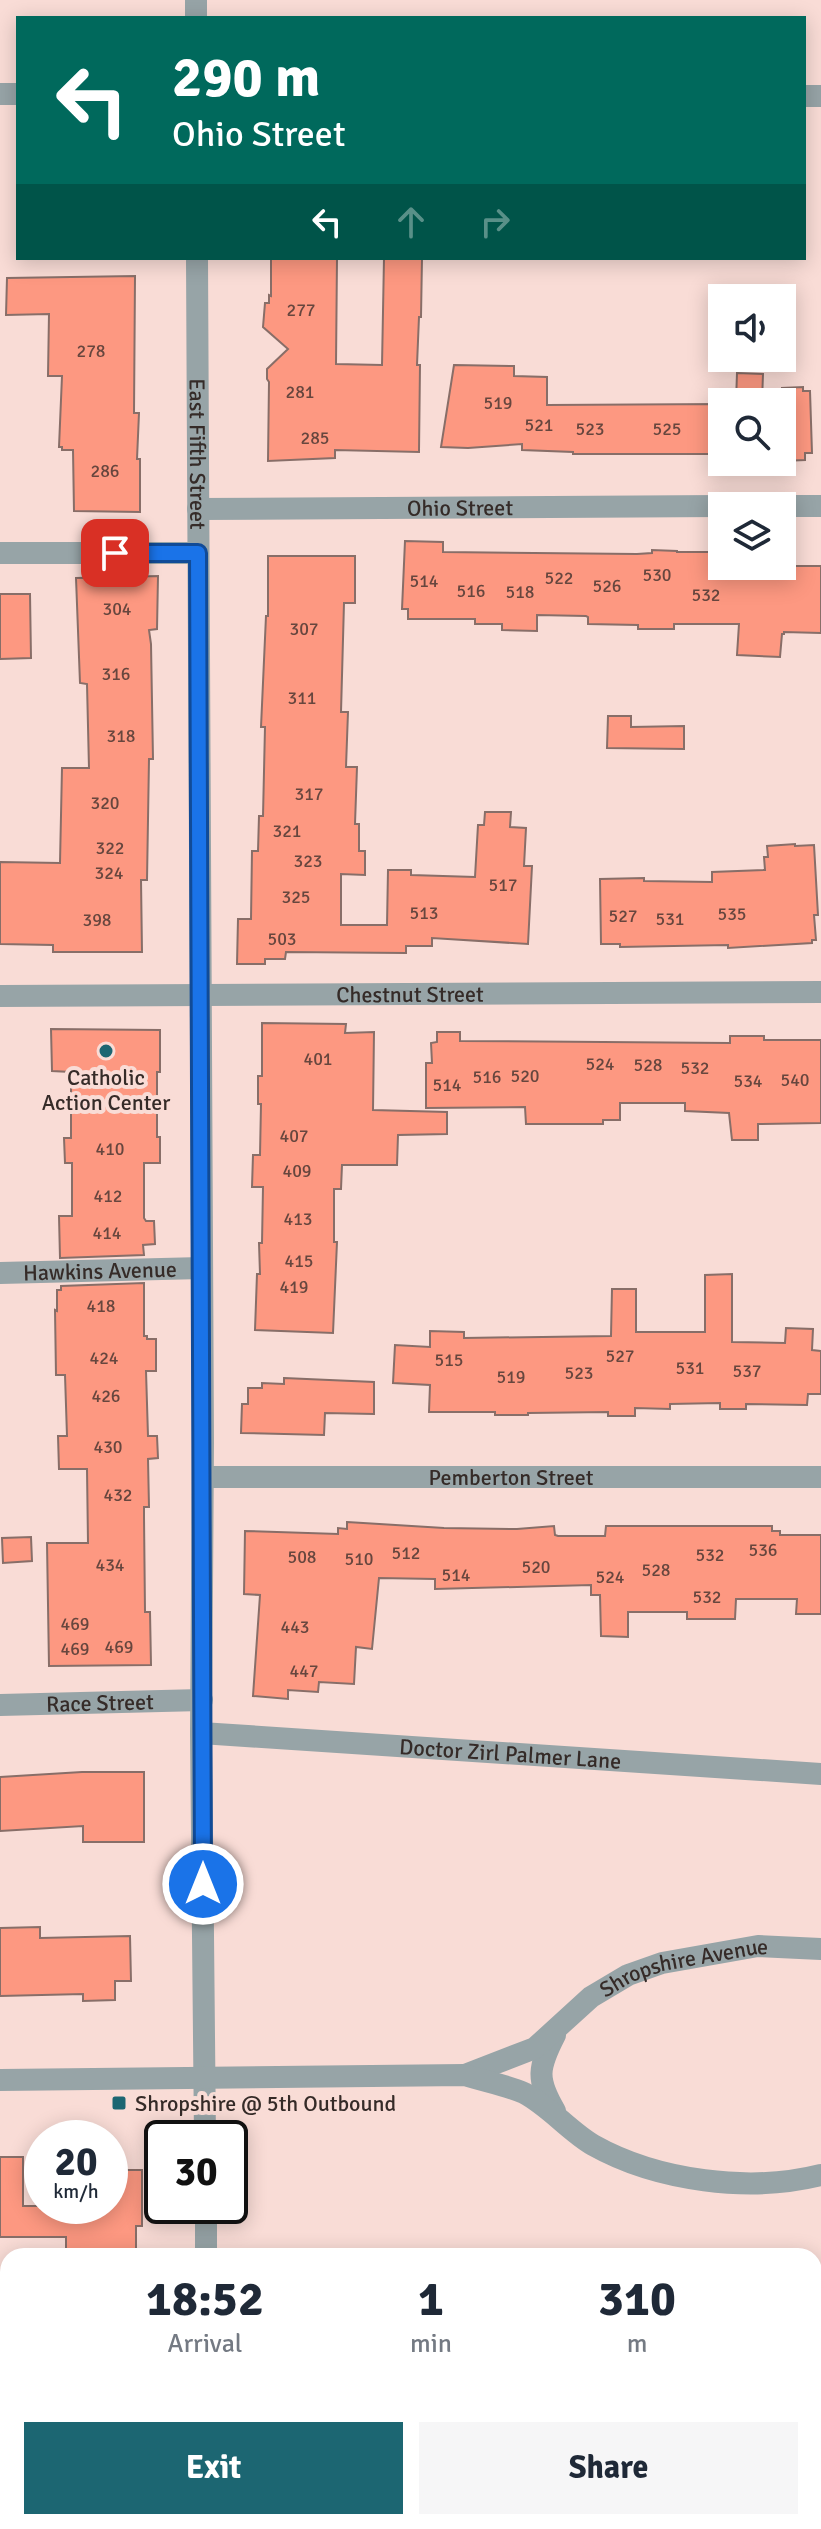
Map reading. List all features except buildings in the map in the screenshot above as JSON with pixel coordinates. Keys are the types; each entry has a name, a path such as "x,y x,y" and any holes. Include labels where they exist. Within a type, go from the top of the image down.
{"street":[{"name":"East Fifth Street","path":"197,260 205,2120"},
{"name":"Ohio Street","path":"198,509 708,506"},
{"path":"796,506 821,506"},
{"path":"0,553 198,553"},
{"name":"Chestnut Street","path":"0,996 821,992"},
{"name":"Hawkins Avenue","path":"0,1273 202,1268"},
{"name":"Pemberton Street","path":"203,1477 821,1477"},
{"name":"Race Street","path":"0,1705 202,1700"},
{"name":"Doctor Zirl Palmer Lane","path":"201,1733 821,1774"},
{"name":"Shropshire Avenue","path":"465,2075 535,2048 591,1997 628,1975 662,1963 758,1946 821,1949"},
{"name":"Shropshire Avenue","path":"561,2024 543,2059 542,2088 561,2121"},
{"name":"Shropshire Avenue","path":"0,2080 465,2075 524,2093 592,2144 661,2173 707,2181 759,2182 821,2175"},
{"path":"206,2224 206,2248"}],"place":[{"name":"Catholic Action Center","path":"106,1051"},
{"name":"Shropshire @ 5th Outbound","path":"119,2103"}],"route":[{"path":"115,553 198,553 203,1884"}]}
